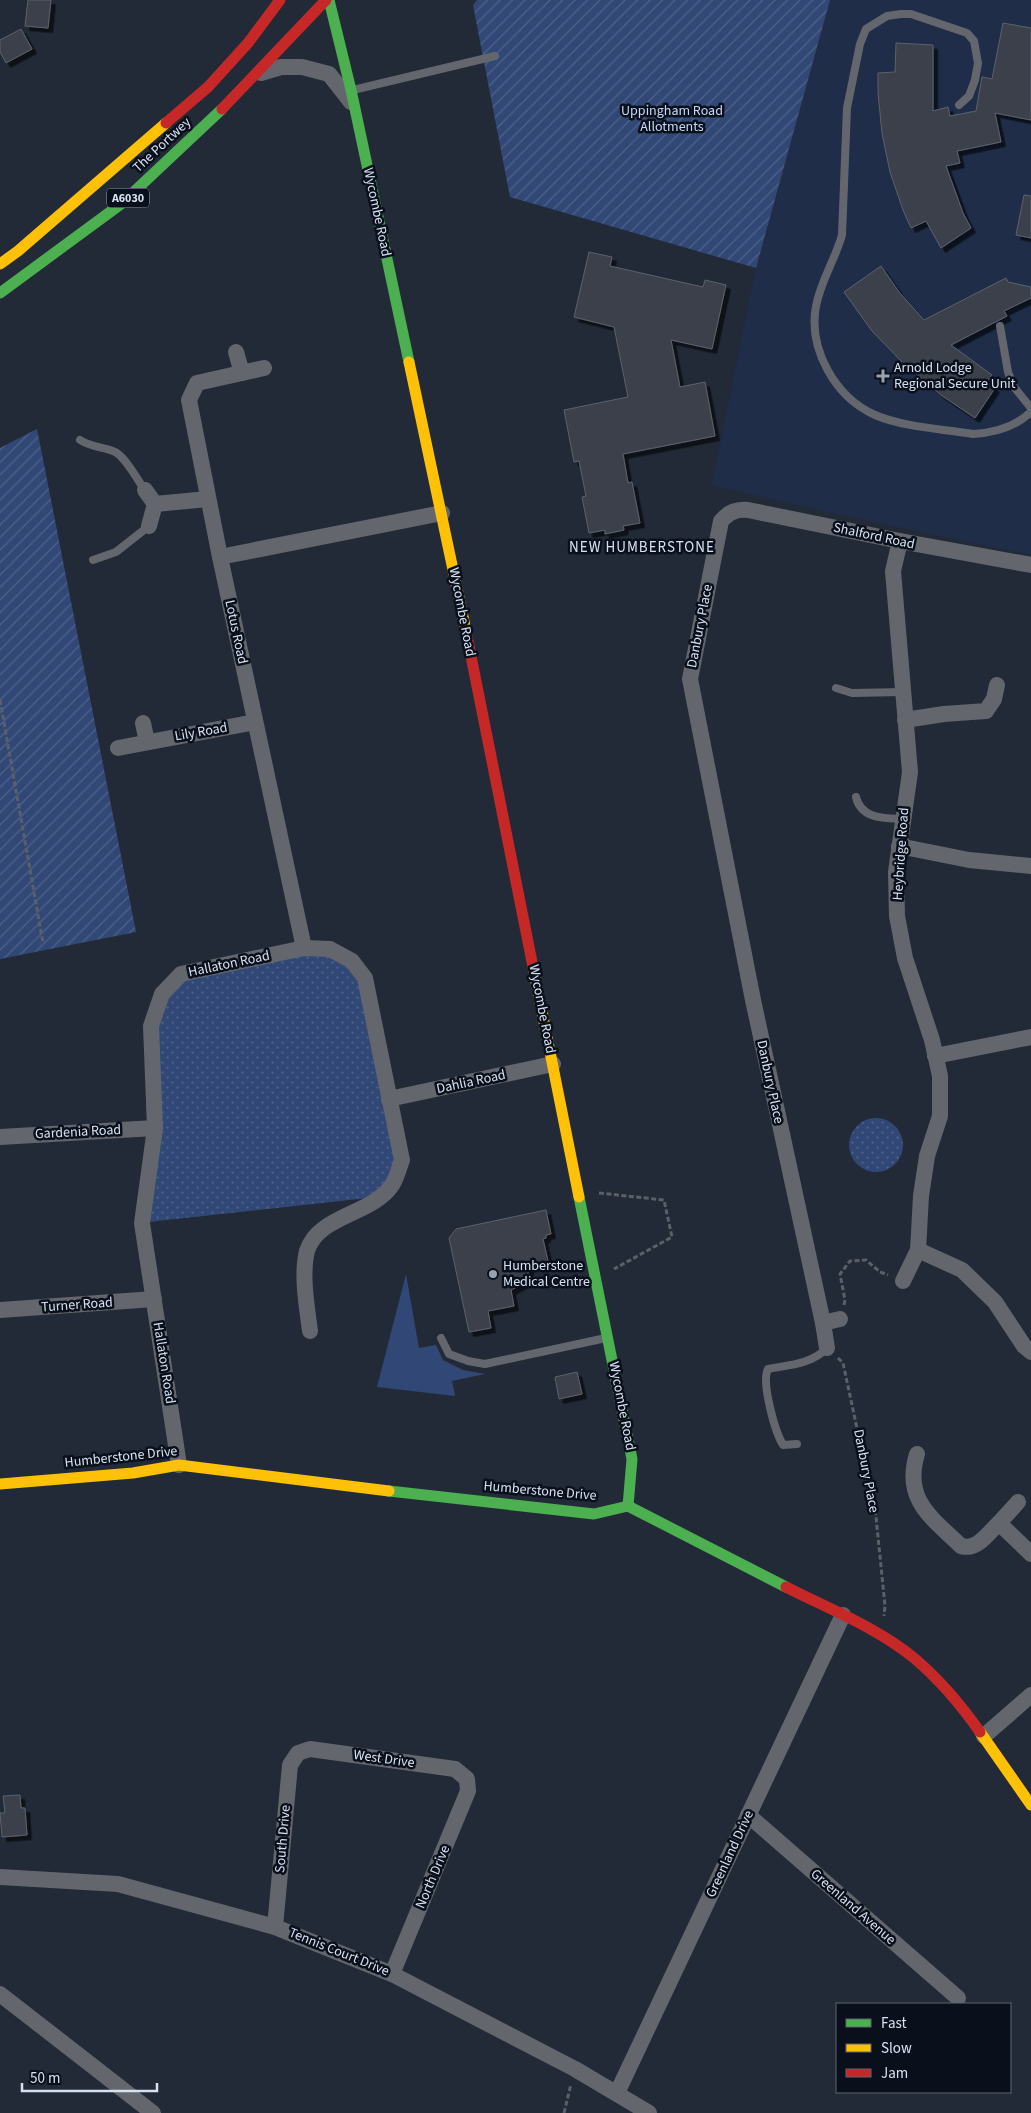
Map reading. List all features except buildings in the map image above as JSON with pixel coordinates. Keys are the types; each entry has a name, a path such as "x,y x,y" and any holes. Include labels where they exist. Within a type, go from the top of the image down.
{"main road":[{"name":"The Portwey","path":"0,264 18,251 208,86 248,43 280,0"},
{"name":"The Portwey","path":"0,293 121,204 225,106 327,0"},
{"name":"Wycombe Road","path":"327,0 352,98 442,513 579,1191 632,1458 628,1506"},
{"name":"Humberstone Drive","path":"0,1484 133,1473 180,1464 362,1488 594,1514 628,1506"},
{"path":"628,1506 843,1615 880,1635 912,1657 939,1682 984,1736 1031,1805"}],"street":[{"path":"256,74 281,67 302,67 329,74 352,98"},
{"path":"102,177 121,204"},
{"path":"236,352 242,372"},
{"name":"Lotus Road","path":"264,368 197,383 189,400 220,558 304,948"},
{"path":"144,490 155,504"},
{"path":"155,504 208,499"},
{"path":"149,526 155,504"},
{"name":"Shalford Road","path":"721,522 728,513 738,509 748,510 1031,565"},
{"path":"220,558 442,513"},
{"name":"Danbury Place","path":"721,522 690,679 753,1000 827,1348"},
{"name":"Heybridge Road","path":"900,541 893,572 910,772 896,872 897,916 905,958 932,1040 940,1076 940,1116 927,1156 920,1196 918,1250 903,1281"},
{"path":"905,720 944,714 986,711 994,700 997,685"},
{"name":"Lily Road","path":"118,748 255,722"},
{"path":"143,723 147,742"},
{"path":"900,846 969,860 1031,866"},
{"name":"Hallaton Road","path":"180,1464 142,1223 155,1128 151,1026 162,994 180,974 304,948 330,949 352,961 365,978 402,1160 392,1185 371,1204 320,1230 308,1251 305,1284 310,1331"},
{"path":"936,1056 1031,1037"},
{"name":"Dahlia Road","path":"389,1099 553,1064"},
{"name":"Gardenia Road","path":"0,1137 155,1128"},
{"path":"918,1250 962,1270 994,1302 1024,1346 1031,1352"},
{"name":"Turner Road","path":"0,1310 154,1299"},
{"path":"823,1323 840,1319"},
{"path":"917,1454 914,1466 915,1492 924,1512 961,1546 968,1548 975,1546 1018,1502"},
{"path":"999,1523 1031,1554"},
{"name":"Greenland Drive","path":"617,2093 843,1615"},
{"path":"984,1736 1031,1694"},
{"name":"West Drive","path":"298,1753 310,1749 456,1769 466,1779"},
{"name":"South Drive","path":"275,1927 290,1765 298,1753"},
{"name":"North Drive","path":"392,1974 468,1791 466,1779"},
{"name":"Greenland Avenue","path":"748,1815 958,1998"},
{"name":"Tennis Court Drive","path":"0,1877 118,1884 275,1927 392,1974 575,2069 648,2113"},
{"path":"0,1994 153,2113"}],"lane":[{"path":"959,105 969,96 975,80 978,63 974,41 967,33 911,14 887,16 866,29 860,44 847,108 842,235 837,255 825,274 815,308 815,332 819,353 826,371 840,389 874,414 889,420 973,434 986,434 1012,425 1031,412"},
{"path":"352,98 495,56"},
{"path":"1000,326 1008,372 1014,387 1031,408"},
{"path":"80,440 89,446 112,450 120,454 144,490"},
{"path":"93,560 116,552 149,526"},
{"path":"836,688 852,693 903,692"},
{"path":"856,797 858,806 866,813 877,817 903,819"},
{"path":"441,1338 449,1354 468,1362 485,1364 608,1338"},
{"path":"798,1444 783,1446 778,1438 766,1387 766,1374 768,1369 811,1360 819,1356 827,1348"}],"path":[{"path":"0,700 43,943"},
{"path":"579,1191 664,1200 672,1237 596,1279"},
{"path":"840,1319 845,1300 840,1274 850,1261 866,1260 880,1272 903,1281"},
{"name":"Danbury Place","path":"827,1348 843,1363 876,1518 886,1606 880,1635"},
{"path":"564,2113 575,2069"}],"shaded area":[{"name":"Arnold Lodge Regional Secure Unit","path":"830,0 1031,0 1031,555 828,512 712,485 756,268"}],"green space":[{"name":"Uppingham Road Allotments","path":"477,0 830,0 756,268 510,197 473,5"},
{"path":"37,429 136,932 0,959 0,448"},
{"path":"304,953 330,955 342,961 354,972 360,981 395,1159 388,1180 367,1198 148,1222 157,1027 167,995 183,979"},
{"path":"876,1118 886,1120 895,1126 901,1135 903,1145 901,1155 895,1164 886,1170 876,1172 866,1170 857,1164 851,1155 849,1145 851,1135 857,1126 866,1120"},
{"path":"406,1274 419,1348 436,1345 443,1360 463,1370 485,1374 452,1381 455,1396 377,1387"}],"traffic: fast":[{"path":"329,0 351,90 409,362"},
{"path":"0,293 121,204 222,109"},
{"path":"579,1197 632,1459 628,1506"},
{"path":"389,1491 594,1514 628,1506 786,1587"}],"traffic: slow":[{"path":"0,264 18,251 166,123"},
{"path":"409,362 466,631"},
{"path":"534,972 579,1197"},
{"path":"0,1484 133,1473 179,1465 389,1491"},
{"path":"980,1732 1031,1805"}],"traffic: jam":[{"path":"166,123 208,87 248,43 280,0"},
{"path":"222,109 326,0"},
{"path":"466,631 534,972"},
{"path":"786,1587 852,1619 884,1637 914,1658 941,1684 980,1732"}],"place":[{"name":"Arnold Lodge Regional Secure Unit","path":"883,376"},
{"name":"Humberstone Medical Centre","path":"493,1274"}],"district":[{"name":"NEW HUMBERSTONE","path":"642,547"}]}
